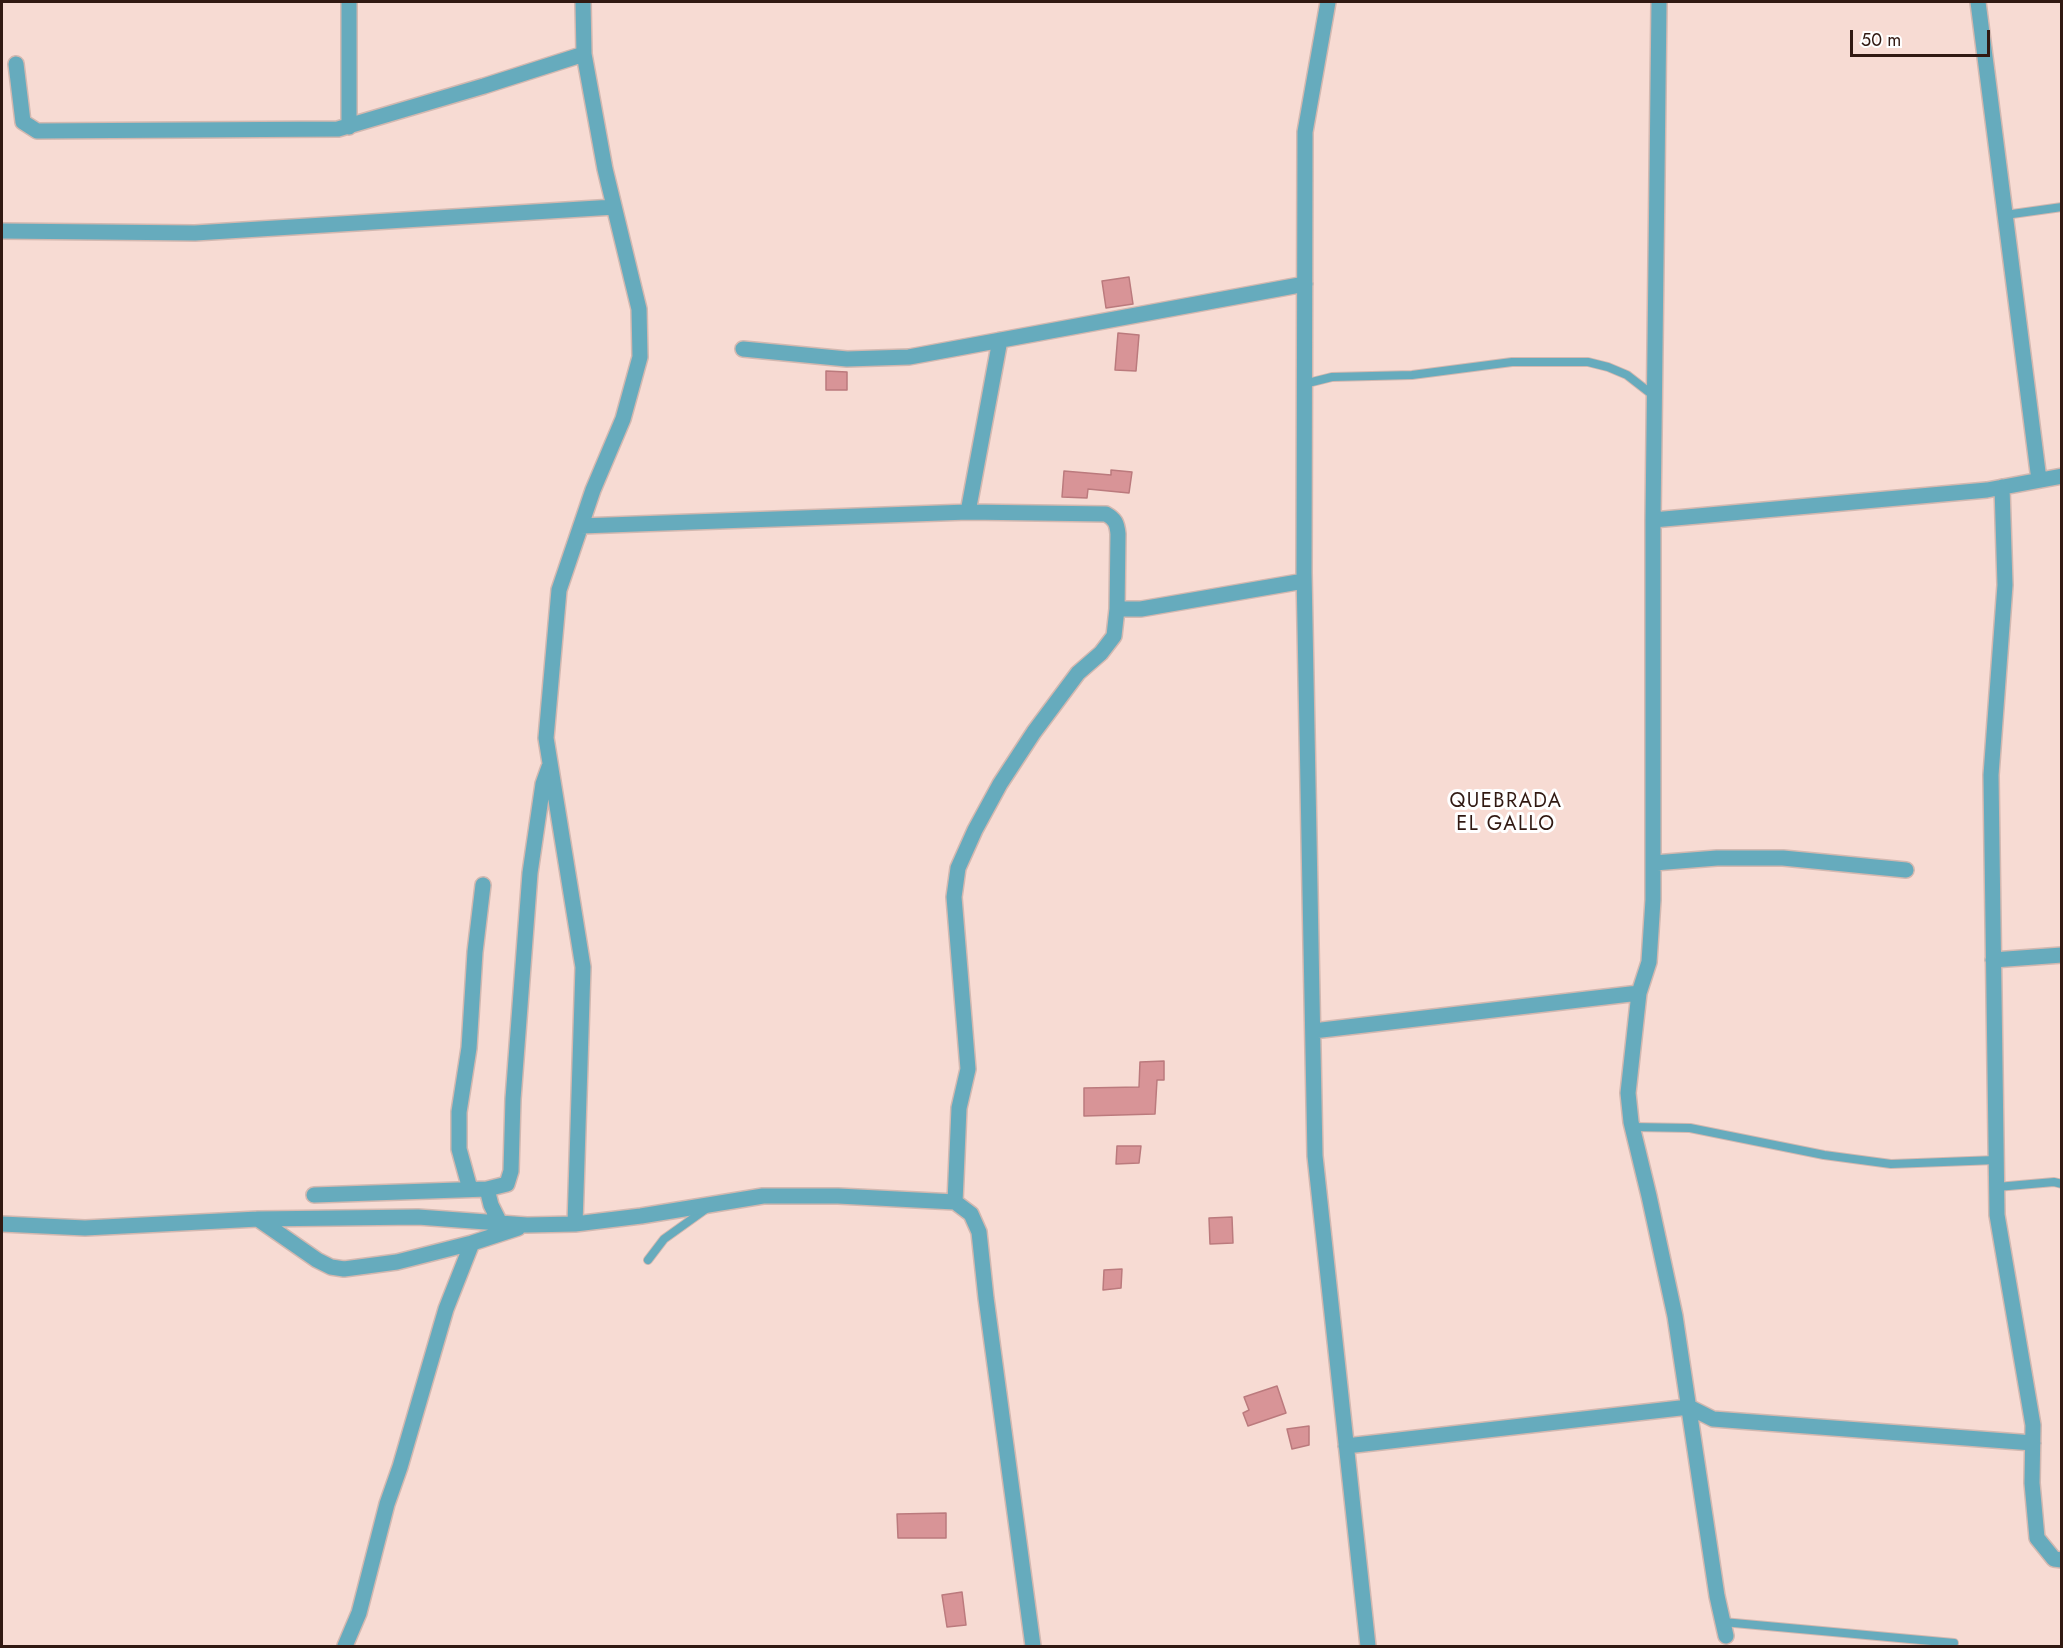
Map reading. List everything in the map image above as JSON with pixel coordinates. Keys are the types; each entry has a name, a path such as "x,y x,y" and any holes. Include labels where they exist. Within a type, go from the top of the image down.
{"street":[{"path":"349,2 349,127"},
{"path":"575,1224 583,967 546,738 559,590 593,490 623,418 640,357 639,309 614,207 584,54 583,2"},
{"path":"1328,2 1305,132 1304,581 1315,1156 1368,1647"},
{"path":"1659,2 1653,520 1653,900 1649,962 1639,993 1628,1093 1632,1128 1675,1316 1717,1596 1724,1629"},
{"path":"1978,2 2038,480"},
{"path":"16,64 23,122 37,131 338,129 584,54"},
{"path":"2,231 195,233 614,207"},
{"path":"743,349 847,359 909,357 1305,284"},
{"path":"968,512 1000,340"},
{"path":"1653,520 1987,490 2061,476"},
{"path":"2002,487 2005,585 1991,775 1997,1215 2033,1425 2032,1483 2037,1538 2054,1559 2061,1560"},
{"path":"581,526 968,512 1106,514 1117,524 1117,609 1114,636 1101,653 1078,673 1034,732 1000,784 958,868 954,897 968,1069 959,1108 955,1202"},
{"path":"1117,609 1141,609 1304,581"},
{"path":"314,1195 488,1189 507,1184 511,1171 513,1099 530,873 543,784 550,764"},
{"path":"1654,863 1717,858 1783,858 1906,870"},
{"path":"470,1189 459,1149 459,1112 469,1048 475,952 483,885"},
{"path":"1993,960 2061,955"},
{"path":"1313,1031 1639,993"},
{"path":"488,1189 491,1205 500,1223"},
{"path":"2,1224 85,1228 258,1219 418,1216 527,1225 575,1224 709,1206 763,1196 955,1202 971,1214 979,1232 1033,1647"},
{"path":"258,1219 317,1260 331,1267 344,1269 397,1262 472,1243 527,1225"},
{"path":"345,1647 359,1613 387,1504 446,1309 472,1243"},
{"path":"1346,1446 1689,1407 1713,1419 2033,1443"}],"lane":[{"path":"2005,215 2061,207"},
{"path":"1304,384 1332,377 1412,375 1512,362 1588,362 1627,375 1655,397"},
{"path":"1632,1128 1690,1128 1824,1155 1891,1164 1996,1160"},
{"path":"1996,1187 2054,1182 2061,1184"},
{"path":"648,1260 664,1239 709,1206"},
{"path":"1724,1629 1954,1643"}],"building":[{"path":"1129,277 1133,304 1106,308 1102,281"},
{"path":"1118,333 1139,335 1136,371 1115,370"},
{"path":"826,371 847,372 847,390 826,390"},
{"path":"1111,470 1132,472 1129,493 1088,489 1087,498 1062,497 1064,471 1111,475"},
{"path":"1164,1061 1164,1080 1157,1080 1155,1114 1084,1116 1084,1088 1139,1087 1140,1062"},
{"path":"1117,1146 1141,1146 1139,1163 1116,1164"},
{"path":"1232,1217 1233,1243 1210,1244 1209,1218"},
{"path":"1122,1269 1121,1288 1103,1290 1104,1270"},
{"path":"1277,1386 1286,1413 1248,1426 1243,1413 1249,1410 1244,1397"},
{"path":"1309,1426 1309,1445 1292,1449 1287,1429"},
{"path":"946,1513 946,1538 898,1538 897,1514"},
{"path":"962,1592 966,1625 947,1627 942,1595"}],"district":[{"name":"QUEBRADA EL GALLO","path":"1506,814"}]}
